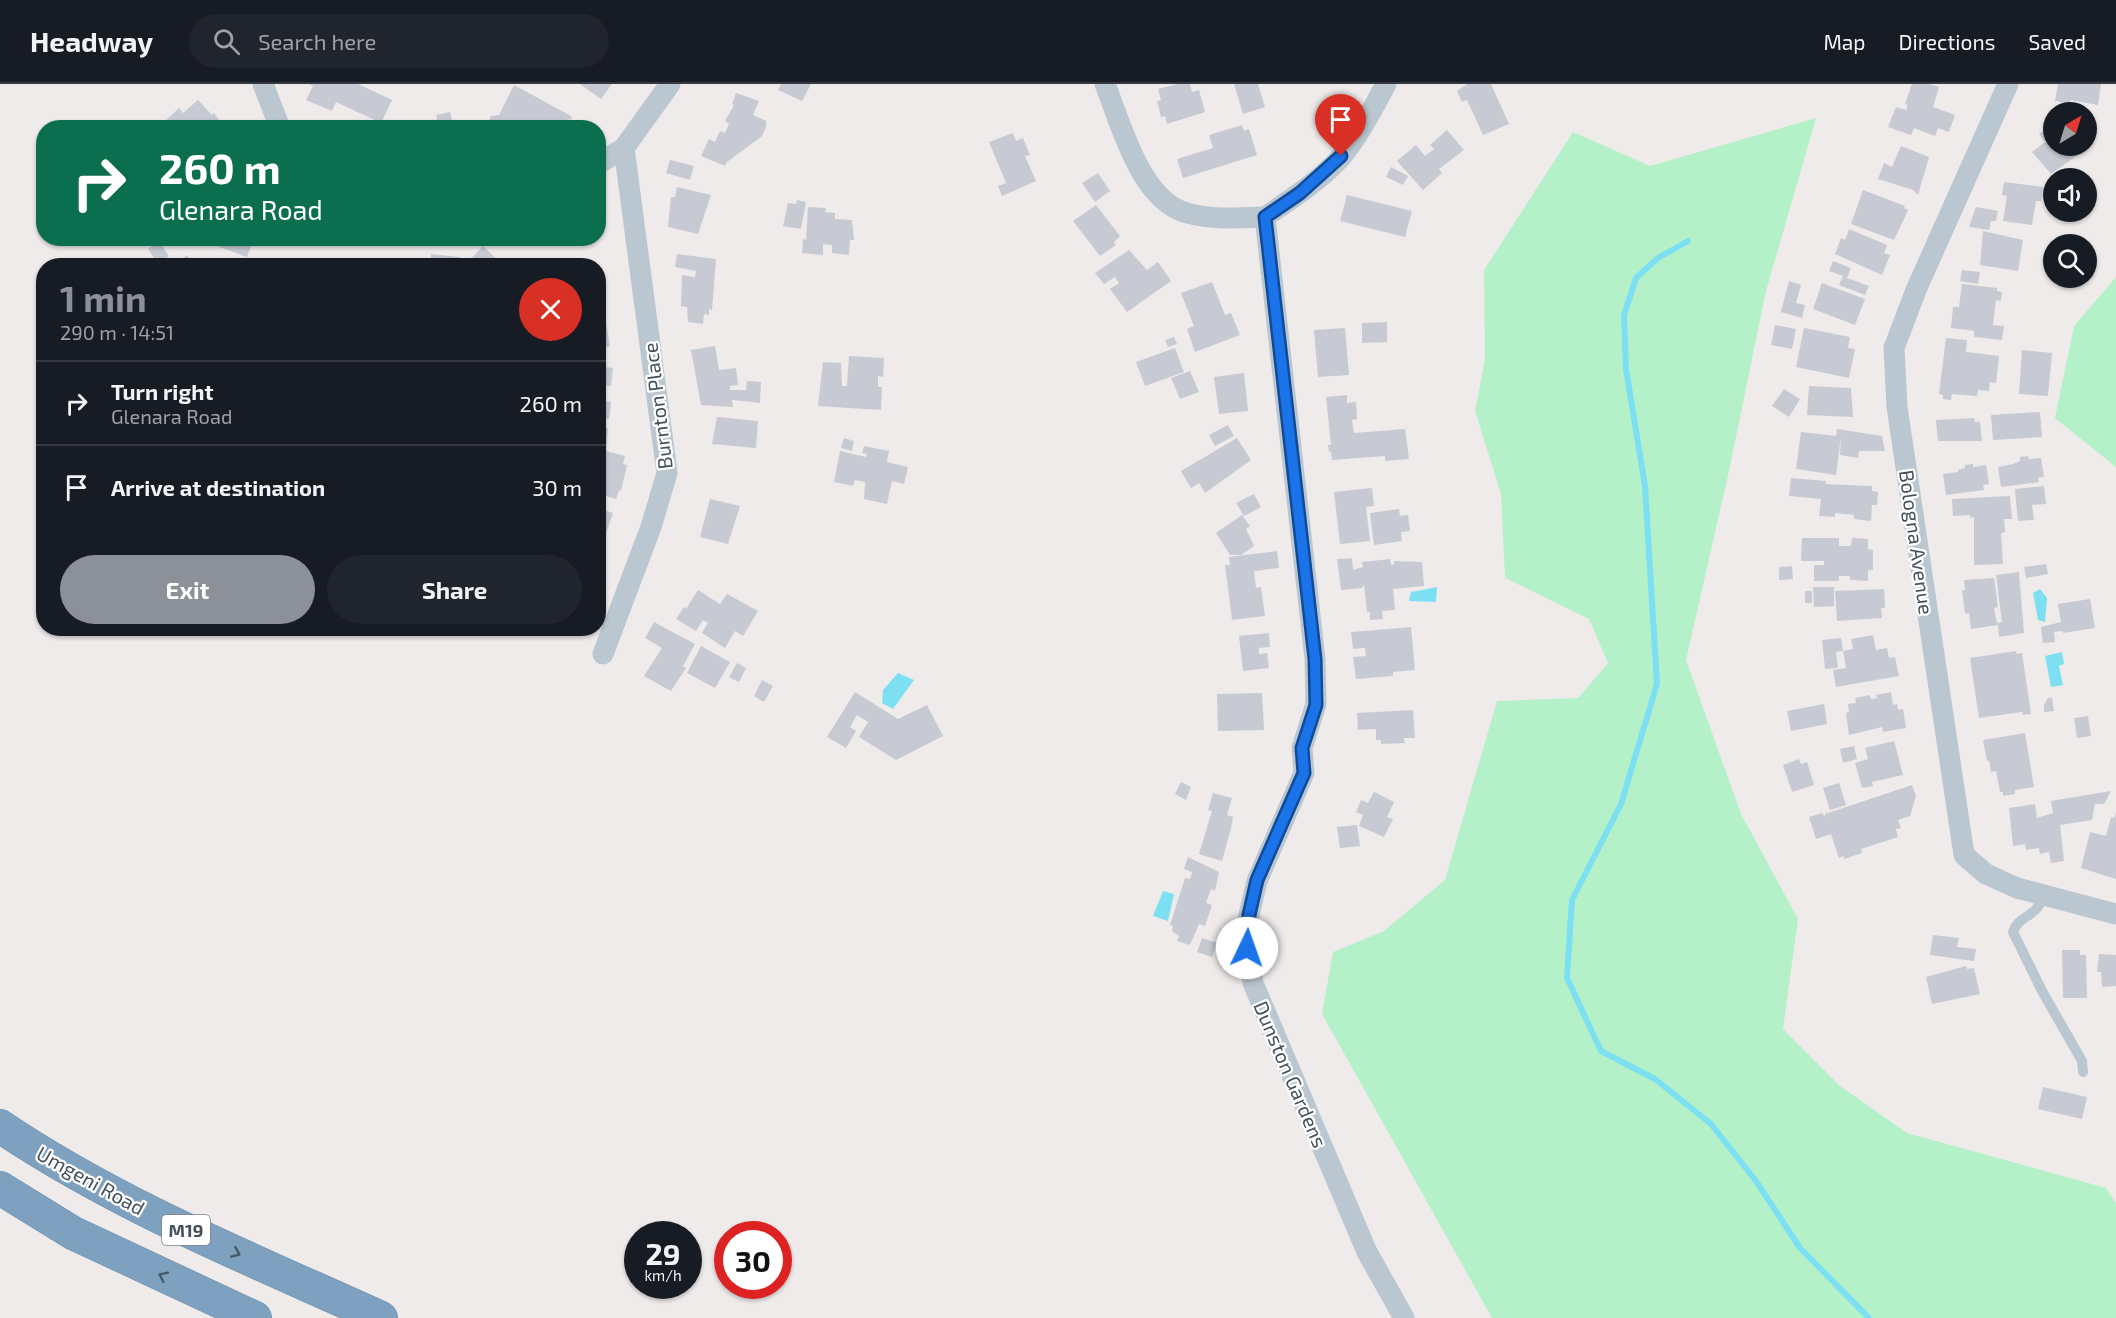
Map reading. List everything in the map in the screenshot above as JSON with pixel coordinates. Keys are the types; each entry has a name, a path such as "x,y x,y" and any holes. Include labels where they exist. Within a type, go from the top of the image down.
{"highway":[{"name":"Umgeni Road","path":"0,1126 34,1149 118,1197 209,1242 381,1318"},
{"name":"M19","path":"0,1188 73,1233 255,1318"}],"street":[{"path":"262,84 277,120"},
{"path":"606,159 624,148 670,84"},
{"path":"1105,84 1137,165 1156,193 1184,213 1209,218 1265,217 1300,193 1341,156 1364,124 1386,84"},
{"name":"Bologna Avenue","path":"2008,84 1916,290 1894,348 1898,407 1964,855 1986,874 2017,888 2116,914"},
{"name":"Burnton Place","path":"603,654 651,528 667,473 624,148"},
{"name":"Dunston Gardens","path":"1265,217 1314,647 1316,705 1302,748 1304,773 1257,880 1249,915 1247,948 1253,983 1336,1180 1367,1252 1404,1318"}],"lane":[{"path":"2044,895 2040,907 2015,926 2013,932 2042,991 2082,1061 2083,1071"}],"green space":[{"path":"1816,118 1766,291 1729,471 1686,660 1741,814 1798,919 1783,1029 1840,1086 1907,1133 2106,1188 2116,1203 2116,1318 1492,1318 1322,1014 1333,952 1384,931 1445,880 1497,701 1578,698 1608,663 1589,619 1505,578 1501,494 1475,411 1485,358 1484,270 1573,132 1650,166"},
{"path":"2116,277 2116,467 2055,418 2074,326"}],"water":[{"path":"1437,587 1436,602 1409,601 1411,592"},
{"path":"2040,589 2047,598 2045,622 2038,620 2033,593"},
{"path":"2062,652 2064,664 2059,666 2063,685 2051,687 2045,656"},
{"path":"898,673 914,680 893,709 882,703 883,690"},
{"path":"1163,891 1174,894 1168,921 1153,916"}],"building":[{"path":"309,84 358,84 392,100 382,120 375,120 336,102 332,111 306,100 313,86"},
{"path":"580,84 612,84 601,99"},
{"path":"781,84 811,84 802,101 778,90"},
{"path":"1178,84 1190,84 1192,92 1199,90 1205,112 1167,124 1165,116 1161,117 1157,101 1161,100 1158,89"},
{"path":"1234,84 1258,84 1265,107 1243,114"},
{"path":"1467,84 1491,84 1509,124 1483,135 1467,100 1462,102 1457,91"},
{"path":"1912,84 1929,84 1939,87 1933,107 1955,115 1949,132 1938,128 1935,136 1914,128 1911,135 1888,127 1896,107 1906,110 1908,105 1905,104"},
{"path":"2058,84 2101,84 2098,105 2097,102 2055,101"},
{"path":"514,85 571,116 572,119 489,120 491,116 499,115"},
{"path":"736,93 759,101 753,115 766,121 766,127 762,136 727,162 725,166 701,156 709,139 715,142 720,131 725,133 729,124 725,121 734,105 732,104"},
{"path":"198,100 219,120 166,120 179,108 183,113"},
{"path":"450,112 452,120 437,120 436,115"},
{"path":"1242,125 1244,131 1249,129 1257,155 1183,178 1177,159 1213,148 1209,135"},
{"path":"1447,130 1464,150 1439,169 1442,173 1423,190 1397,161 1416,145 1425,156 1434,149 1430,145"},
{"path":"1013,133 1016,141 1023,138 1030,155 1025,156 1036,181 1002,196 998,186 1006,183 989,142"},
{"path":"2043,144 2043,156 2076,156 2059,168 2046,168 2032,152"},
{"path":"1901,146 1929,157 1918,195 1913,190 1878,179 1884,163 1892,167"},
{"path":"670,160 694,166 690,180 666,173"},
{"path":"1391,167 1408,176 1403,185 1386,177"},
{"path":"1098,173 1110,191 1095,202 1082,183"},
{"path":"2004,182 2043,187 2041,201 2036,201 2032,225 2003,221 2007,196 2002,195"},
{"path":"677,187 711,195 698,234 668,227 671,197 675,197"},
{"path":"1863,190 1905,206 1904,208 1908,210 1894,240 1851,224"},
{"path":"1347,195 1412,211 1405,237 1340,221"},
{"path":"797,200 806,202 801,229 783,226 788,203 796,204"},
{"path":"1096,205 1120,236 1114,242 1116,245 1100,256 1073,221"},
{"path":"808,207 826,208 825,212 835,213 835,219 852,220 854,240 850,240 849,255 832,253 832,245 823,244 823,255 802,253 803,239 806,240"},
{"path":"1976,207 1998,211 1996,221 1991,221 1989,230 1969,227"},
{"path":"1849,229 1887,245 1884,253 1890,255 1882,275 1835,254 1841,238 1845,240"},
{"path":"1983,231 2023,240 2018,271 1980,265"},
{"path":"152,246 162,246 169,256 154,258 148,249"},
{"path":"217,246 251,246 247,257"},
{"path":"483,246 496,258 472,258"},
{"path":"1129,250 1147,270 1158,262 1171,281 1127,312 1110,289 1119,283 1115,277 1104,284 1095,273"},
{"path":"431,254 460,258 431,258"},
{"path":"677,254 716,259 712,310 709,309 709,315 704,314 703,324 688,322 687,307 681,306 682,275 695,277 696,271 675,267"},
{"path":"1833,261 1851,268 1847,278 1869,286 1865,295 1839,285 1843,276 1829,271"},
{"path":"1962,270 1980,272 1978,284 1960,281"},
{"path":"1789,281 1801,285 1796,303 1805,305 1802,318 1781,312"},
{"path":"1212,282 1225,315 1231,313 1240,335 1195,352 1187,329 1194,326 1181,293"},
{"path":"1822,283 1865,299 1855,325 1813,309"},
{"path":"1962,284 1997,288 1997,291 2002,292 2001,301 1996,300 1993,325 2004,326 2002,340 1974,337 1974,331 1951,328 1953,307 1959,307"},
{"path":"1387,322 1387,342 1362,343 1362,323"},
{"path":"606,323 610,346 606,347"},
{"path":"1775,325 1796,329 1792,349 1771,345"},
{"path":"1345,328 1349,375 1318,377 1314,330"},
{"path":"1804,328 1850,337 1848,348 1855,349 1849,378 1796,367"},
{"path":"1174,337 1177,344 1168,347 1165,340"},
{"path":"1946,338 1967,340 1966,352 1999,356 1996,383 1990,382 1989,391 1978,390 1977,396 1952,394 1951,400 1943,399 1943,395 1939,394"},
{"path":"715,346 719,370 736,368 738,385 730,386 730,390 746,390 747,381 761,382 760,403 732,400 733,407 701,405 691,350"},
{"path":"1175,348 1184,372 1145,386 1136,362"},
{"path":"2022,350 2052,353 2048,396 2019,394"},
{"path":"849,356 884,358 883,377 878,376 878,387 882,387 881,410 818,406 823,362 841,363 842,386 847,386"},
{"path":"606,367 613,368 611,386 606,385"},
{"path":"1190,371 1199,392 1180,399 1171,378"},
{"path":"1244,373 1248,411 1219,414 1214,377"},
{"path":"1809,386 1851,388 1853,417 1807,415"},
{"path":"1784,389 1800,399 1789,417 1772,406"},
{"path":"1347,395 1347,403 1356,402 1357,419 1352,420 1354,433 1405,429 1409,459 1385,461 1385,456 1332,460 1328,445 1331,445 1326,397"},
{"path":"606,401 611,402 609,419 606,419"},
{"path":"2040,412 2042,437 1993,440 1991,415"},
{"path":"717,417 758,421 756,448 712,444"},
{"path":"1974,418 1975,422 1980,422 1982,441 1938,441 1936,420"},
{"path":"1228,425 1234,436 1215,446 1209,435"},
{"path":"1837,429 1882,436 1885,451 1859,451 1858,458 1840,455 1841,436 1836,475 1796,469 1801,432 1836,436"},
{"path":"844,438 854,441 852,451 841,448"},
{"path":"1237,438 1251,460 1205,493 1199,483 1191,488 1181,471"},
{"path":"864,446 889,451 887,462 908,467 904,484 892,481 887,504 864,499 865,482 855,480 853,486 834,482 840,451 866,457 867,454 862,453"},
{"path":"606,451 625,456 623,464 627,465 621,491 619,490 616,499 606,496"},
{"path":"2028,456 2029,459 2041,458 2044,477 2038,478 2039,482 2001,487 1998,467 2013,464 2020,461 2020,457"},
{"path":"1973,464 1973,467 1986,465 1989,484 1983,485 1984,490 1946,495 1943,474 1958,472 1965,468 1965,465"},
{"path":"1791,478 1826,481 1825,484 1872,486 1872,491 1878,492 1877,505 1872,505 1871,521 1854,519 1854,515 1835,513 1835,517 1819,516 1821,499 1789,496"},
{"path":"2044,486 2046,504 2032,505 2034,520 2018,521 2015,489"},
{"path":"1372,488 1374,506 1366,507 1370,541 1340,544 1334,492"},
{"path":"1254,494 1261,507 1244,516 1236,503"},
{"path":"2010,496 2012,519 2004,519 2005,532 2001,533 2003,564 1974,565 1974,517 1970,518 1970,515 1953,516 1952,499"},
{"path":"710,499 740,506 728,544 700,537"},
{"path":"1399,509 1400,516 1408,515 1410,531 1401,532 1402,541 1374,545 1370,513"},
{"path":"606,511 613,513 606,533"},
{"path":"1242,515 1250,526 1246,529 1254,546 1241,555 1230,555 1216,533"},
{"path":"1802,538 1839,538 1839,546 1851,546 1852,538 1868,539 1868,549 1873,550 1873,570 1868,570 1868,581 1850,580 1850,576 1839,576 1839,581 1814,581 1814,565 1824,565 1824,561 1801,561"},
{"path":"1277,551 1279,568 1254,571 1256,588 1261,587 1265,616 1232,620 1225,565 1230,565 1229,557"},
{"path":"1352,558 1353,570 1363,567 1362,562 1390,559 1391,565 1394,565 1394,561 1422,562 1424,586 1393,589 1395,610 1382,611 1383,619 1370,620 1364,585 1362,588 1341,590 1337,559"},
{"path":"2046,564 2048,574 2026,578 2024,567"},
{"path":"1792,566 1793,579 1779,580 1779,567"},
{"path":"2019,572 2024,633 1999,637 1998,625 1971,629 1969,613 1965,614 1962,590 1965,590 1964,580 1994,578 1998,607 1994,608 1997,623 2002,622 1996,575"},
{"path":"1813,587 1834,587 1834,606 1814,607"},
{"path":"1884,589 1885,608 1881,608 1882,618 1837,621 1835,591"},
{"path":"698,590 720,604 727,594 758,611 743,636 735,631 725,648 702,633 708,623 703,620 696,631 676,619 684,607 686,609"},
{"path":"1805,591 1812,591 1812,603 1805,603"},
{"path":"2090,599 2095,628 2063,633 2063,631 2054,632 2055,642 2043,643 2041,627 2061,622 2058,604"},
{"path":"654,622 695,644 683,666 686,668 671,691 644,676 662,648 645,638"},
{"path":"1411,627 1415,670 1393,672 1393,676 1356,679 1353,657 1366,656 1365,648 1353,649 1351,632"},
{"path":"1269,633 1270,647 1259,648 1259,654 1267,653 1269,668 1243,671 1239,636"},
{"path":"1873,635 1876,650 1887,648 1889,658 1895,657 1899,676 1836,687 1833,670 1846,668 1843,651 1853,649 1851,639"},
{"path":"1841,638 1843,651 1836,652 1838,668 1825,669 1822,640"},
{"path":"701,646 730,662 715,688 687,673"},
{"path":"2016,651 2016,654 2022,653 2031,714 2023,715 2022,712 1979,718 1970,658"},
{"path":"737,663 746,668 739,682 729,677"},
{"path":"762,680 773,686 764,702 754,696"},
{"path":"855,692 898,719 927,705 943,736 896,760 859,737 868,722 857,715 850,727 856,731 846,748 827,737"},
{"path":"1891,692 1893,705 1897,704 1898,710 1903,709 1906,728 1883,732 1882,727 1849,735 1846,713 1849,712 1848,704 1856,703 1855,698 1870,695 1871,699 1877,698 1876,695"},
{"path":"1262,693 1264,730 1218,731 1217,694"},
{"path":"2048,698 2052,698 2054,711 2044,712 2044,705"},
{"path":"1824,704 1827,724 1791,731 1787,711"},
{"path":"1413,710 1415,738 1404,738 1405,743 1381,744 1381,740 1376,740 1376,729 1358,730 1357,713"},
{"path":"2088,716 2091,736 2077,738 2074,718"},
{"path":"2025,733 2034,787 2015,790 2015,794 2003,796 2003,792 2000,792 1996,771 1991,772 1989,760 1987,761 1983,740"},
{"path":"1894,741 1903,775 1872,782 1873,786 1862,788 1855,763 1868,759 1865,748"},
{"path":"1854,746 1857,759 1843,763 1840,749"},
{"path":"1799,759 1801,764 1807,762 1814,785 1792,792 1783,765"},
{"path":"1181,782 1191,787 1186,800 1175,794"},
{"path":"1839,783 1846,805 1830,810 1823,788"},
{"path":"1912,785 1916,796 1910,816 1898,820 1901,828 1896,829 1898,837 1861,849 1862,853 1844,859 1844,856 1839,858 1831,834 1816,839 1809,817 1822,813 1825,817 1825,814"},
{"path":"2111,791 2104,804 2095,804 2092,820 2060,825 2064,861 2051,863 2049,852 2040,854 2039,848 2026,850 2025,844 2013,846 2009,808 2035,804 2037,818 2053,813 2051,801"},
{"path":"1374,792 1394,802 1387,817 1393,819 1384,837 1359,826 1363,815 1356,812 1361,800 1368,803"},
{"path":"1213,793 1232,798 1227,815 1233,817 1222,861 1199,854 1212,811 1208,810"},
{"path":"2116,813 2116,879 2081,868 2090,832 2106,836 2111,817 2114,818"},
{"path":"1357,825 1360,846 1340,848 1337,827"},
{"path":"1188,857 1219,872 1215,891 1211,889 1206,903 1212,905 1205,926 1199,924 1190,945 1177,941 1179,936 1172,931 1173,926 1170,925 1185,878 1190,879 1192,872 1184,869"},
{"path":"1933,935 1959,938 1957,947 1976,949 1974,961 1930,955"},
{"path":"1202,938 1217,943 1212,957 1197,952"},
{"path":"2062,950 2080,950 2080,955 2086,955 2087,998 2063,998"},
{"path":"2099,954 2116,955 2116,986 2102,987 2101,972 2097,972"},
{"path":"1966,966 1967,969 1974,968 1980,994 1932,1004 1926,977"},
{"path":"2043,1087 2087,1097 2082,1119 2038,1109"}],"waterway":[{"path":"1688,241 1658,258 1636,278 1624,315 1626,369 1645,486 1657,684 1621,804 1572,900 1567,978 1601,1051 1655,1079 1711,1124 1756,1181 1800,1248 1869,1318"}],"route":[{"path":"1247,948 1249,915 1257,880 1304,773 1302,748 1316,705 1315,659 1265,217 1300,193 1341,156"}]}
